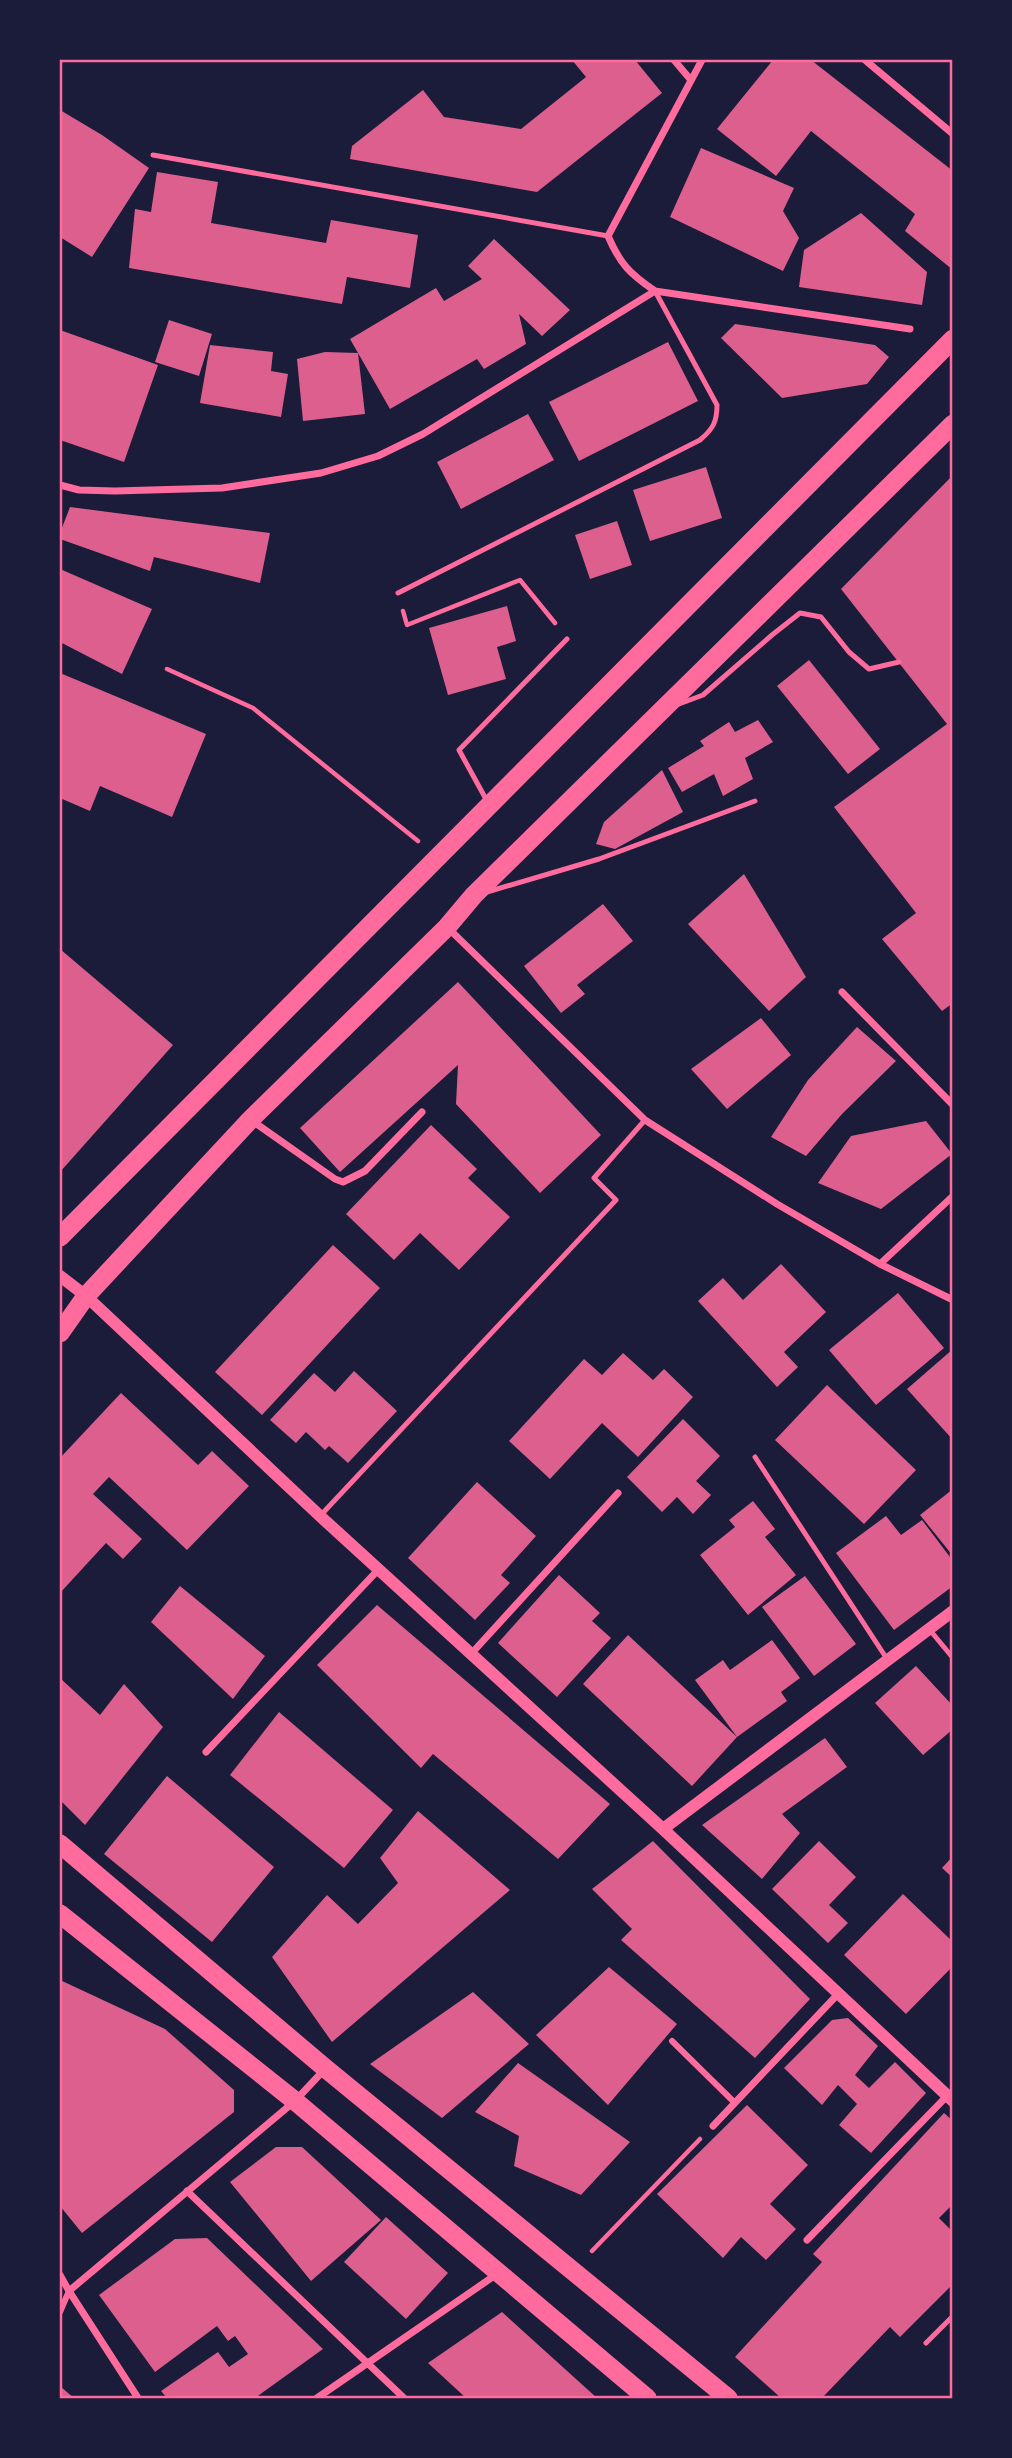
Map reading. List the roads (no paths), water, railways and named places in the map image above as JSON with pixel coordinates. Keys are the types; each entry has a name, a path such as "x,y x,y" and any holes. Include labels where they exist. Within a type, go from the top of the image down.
{"highway":[{"path":"60,1237 953,338"},
{"path":"60,1333 86,1296 250,1120 446,927 474,895 953,424"},
{"path":"60,1844 325,2068 729,2399"},
{"path":"60,1914 295,2101 647,2399"}],"street":[{"path":"674,60 690,79"},
{"path":"702,60 608,236 617,257 631,275 655,291 910,329"},
{"path":"864,60 953,134"},
{"path":"60,485 79,490 115,491 222,488 321,472 378,456 423,434 655,291"},
{"path":"446,927 645,1120 777,1204 880,1264 953,1300"},
{"path":"842,992 953,1105"},
{"path":"250,1120 342,1182 365,1171 422,1112"},
{"path":"880,1264 953,1196"},
{"path":"60,1276 86,1296 950,2098 807,2240"},
{"path":"471,1654 618,1493"},
{"path":"206,1752 379,1569"},
{"path":"663,1829 953,1611"},
{"path":"713,2126 838,1994"},
{"path":"672,2042 735,2102"},
{"path":"60,2312 69,2291 295,2101 325,2068"},
{"path":"187,2191 404,2399"},
{"path":"317,2399 497,2274"},
{"path":"60,2275 138,2399"}],"lane":[{"path":"153,155 608,236"},
{"path":"398,593 700,440 710,431 717,420 717,405 655,291"},
{"path":"663,710 703,695 800,614 821,617 849,652 869,670 899,662"},
{"path":"488,804 459,750 567,639"},
{"path":"474,895 599,859 755,801"},
{"path":"320,1516 616,1200 594,1178 645,1120"},
{"path":"755,1457 887,1659"},
{"path":"929,1629 953,1658"},
{"path":"926,2343 953,2316"}]}
